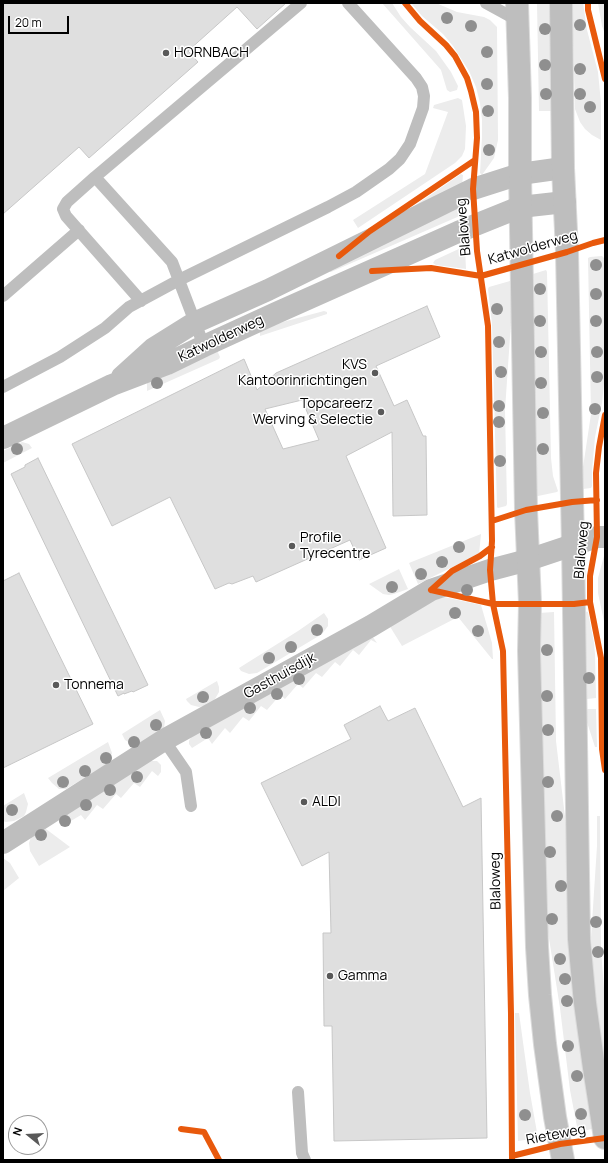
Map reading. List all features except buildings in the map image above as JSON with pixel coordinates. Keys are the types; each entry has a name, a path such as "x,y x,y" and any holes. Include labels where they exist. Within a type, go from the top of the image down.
{"main road":[{"name":"Blaloweg","path":"561,3 563,168 573,546 579,939 584,1003 605,1138"},
{"path":"517,12 520,98 520,207 526,502 530,603 529,651 537,947 545,1044 556,1124 563,1160"},
{"name":"Katwolderweg","path":"112,386 154,348 194,323 268,290 472,190 520,174 563,168"},
{"name":"Katwolderweg","path":"3,438 112,386 167,364 276,313 458,232 520,207 565,202"},
{"name":"Gasthuisdijk","path":"3,844 164,740 371,626 431,590 490,570 573,546 597,537 605,537"}],"lane":[{"path":"141,301 66,216 63,209 67,202 95,177 301,3"},
{"path":"3,387 60,357 105,328 129,307 179,280 356,192 389,170 400,159 410,144 423,108 424,96 422,87 416,78 348,3"},
{"path":"484,3 517,12"},
{"path":"95,177 172,262 204,346"},
{"path":"3,296 78,230"},
{"path":"164,740 186,772 191,806"},
{"path":"298,1092 302,1153 304,1160"}],"shaded area":[{"path":"382,3 392,3 410,27 436,51 451,72 458,86 457,90 450,92 447,90 441,70"},
{"path":"411,3 436,3 457,12 484,17 490,20 497,27 498,140 494,158 482,175 480,173 482,120 476,87 469,71 453,46 443,34 422,16"},
{"path":"537,3 551,3 553,111 539,111"},
{"path":"572,3 583,3 587,30 598,72 601,103 601,140 585,129 580,122 575,109"},
{"path":"598,3 605,3 605,34 602,26"},
{"path":"458,98 462,100 466,126 465,149 462,156 455,163 358,228 353,220 425,174 448,112 433,108 434,105"},
{"path":"461,174 463,175 462,187 398,217"},
{"path":"462,204 462,215 329,272"},
{"path":"463,247 465,248 466,269 436,265 433,263 435,260"},
{"path":"602,256 604,258 604,383 602,403 595,437 592,486 591,488 583,489 582,474 591,414 588,258"},
{"path":"546,270 551,458 553,476 558,491 538,496 536,495 532,275"},
{"path":"510,281 512,282 511,322 505,410 507,504 506,506 498,508 492,324 488,289 489,287"},
{"path":"324,311 327,312 327,314 260,336 260,332 264,327"},
{"path":"216,348 220,357 219,359 147,391 147,382"},
{"path":"22,442 29,444 32,448 3,463 3,451"},
{"path":"481,534 479,554 418,584 409,563"},
{"path":"604,556 605,626 598,593 598,578"},
{"path":"399,569 408,589 389,595 383,594 369,584"},
{"path":"444,597 481,605 492,643 493,659 458,617 402,646 389,625 418,606"},
{"path":"584,611 588,612 595,654 596,698 587,699 586,697"},
{"path":"554,612 556,741 568,842 575,1006 592,1129 578,1132 570,1090 560,1008 545,913 539,613"},
{"path":"324,613 328,619 328,626 322,634 257,673 249,674 241,671 239,668"},
{"path":"370,633 377,643 371,640 359,655 353,650 340,666 335,662 322,677 316,673 303,688 298,684 285,699 280,695 267,710 261,706 249,721 243,717 230,733 225,728 212,744 208,738 192,748 189,744 191,737"},
{"path":"217,681 219,692 213,701 199,707 191,705 187,701 186,699"},
{"path":"596,709 597,747 595,747 586,719 586,710"},
{"path":"160,710 165,721 164,728 141,744 133,745 125,740 122,734"},
{"path":"108,742 112,753 109,763 66,789 59,789 48,778"},
{"path":"150,761 157,761 161,765 161,772 158,776 152,771 140,787 134,783 121,798 116,794 103,809 97,805 85,820 81,815 64,825 61,821 62,817"},
{"path":"24,793 28,804 24,816 14,821 3,821 3,806"},
{"path":"597,816 600,816 601,949 605,1003 605,1076 595,990 591,938 597,846"},
{"path":"44,828 70,847 39,866 30,851 29,843 31,837"},
{"path":"3,858 10,863 19,878 3,891"},
{"path":"515,1013 519,1013 538,1138 518,1141"}],"cycle path":[{"path":"405,3 420,21 446,45 455,56 467,78 476,112 477,138 473,189 477,251 488,326 492,541 490,570 493,604 503,651 511,1014 512,1160"},
{"path":"588,3 588,10 605,79"},
{"path":"339,256 370,231 475,160"},
{"path":"372,271 431,268 481,276 605,240"},
{"path":"605,415 596,473 597,537 590,576 590,602 601,658 602,749 605,770"},
{"path":"492,521 526,510 572,502 597,500"},
{"path":"431,590 452,571 480,556 492,547"},
{"path":"431,590 493,604 574,604 590,602"},
{"path":"181,1129 204,1132 219,1160"},
{"name":"Rieteweg","path":"512,1156 560,1144 605,1138"}],"place":[{"name":"HORNBACH","path":"166,53"},
{"name":"KVS Kantoorinrichtingen","path":"375,373"},
{"name":"Topcareerz Werving & Selectie","path":"381,412"},
{"name":"Profile Tyrecentre","path":"292,546"},
{"name":"Tonnema","path":"56,685"},
{"name":"ALDI","path":"304,802"},
{"name":"Gamma","path":"330,976"}]}
